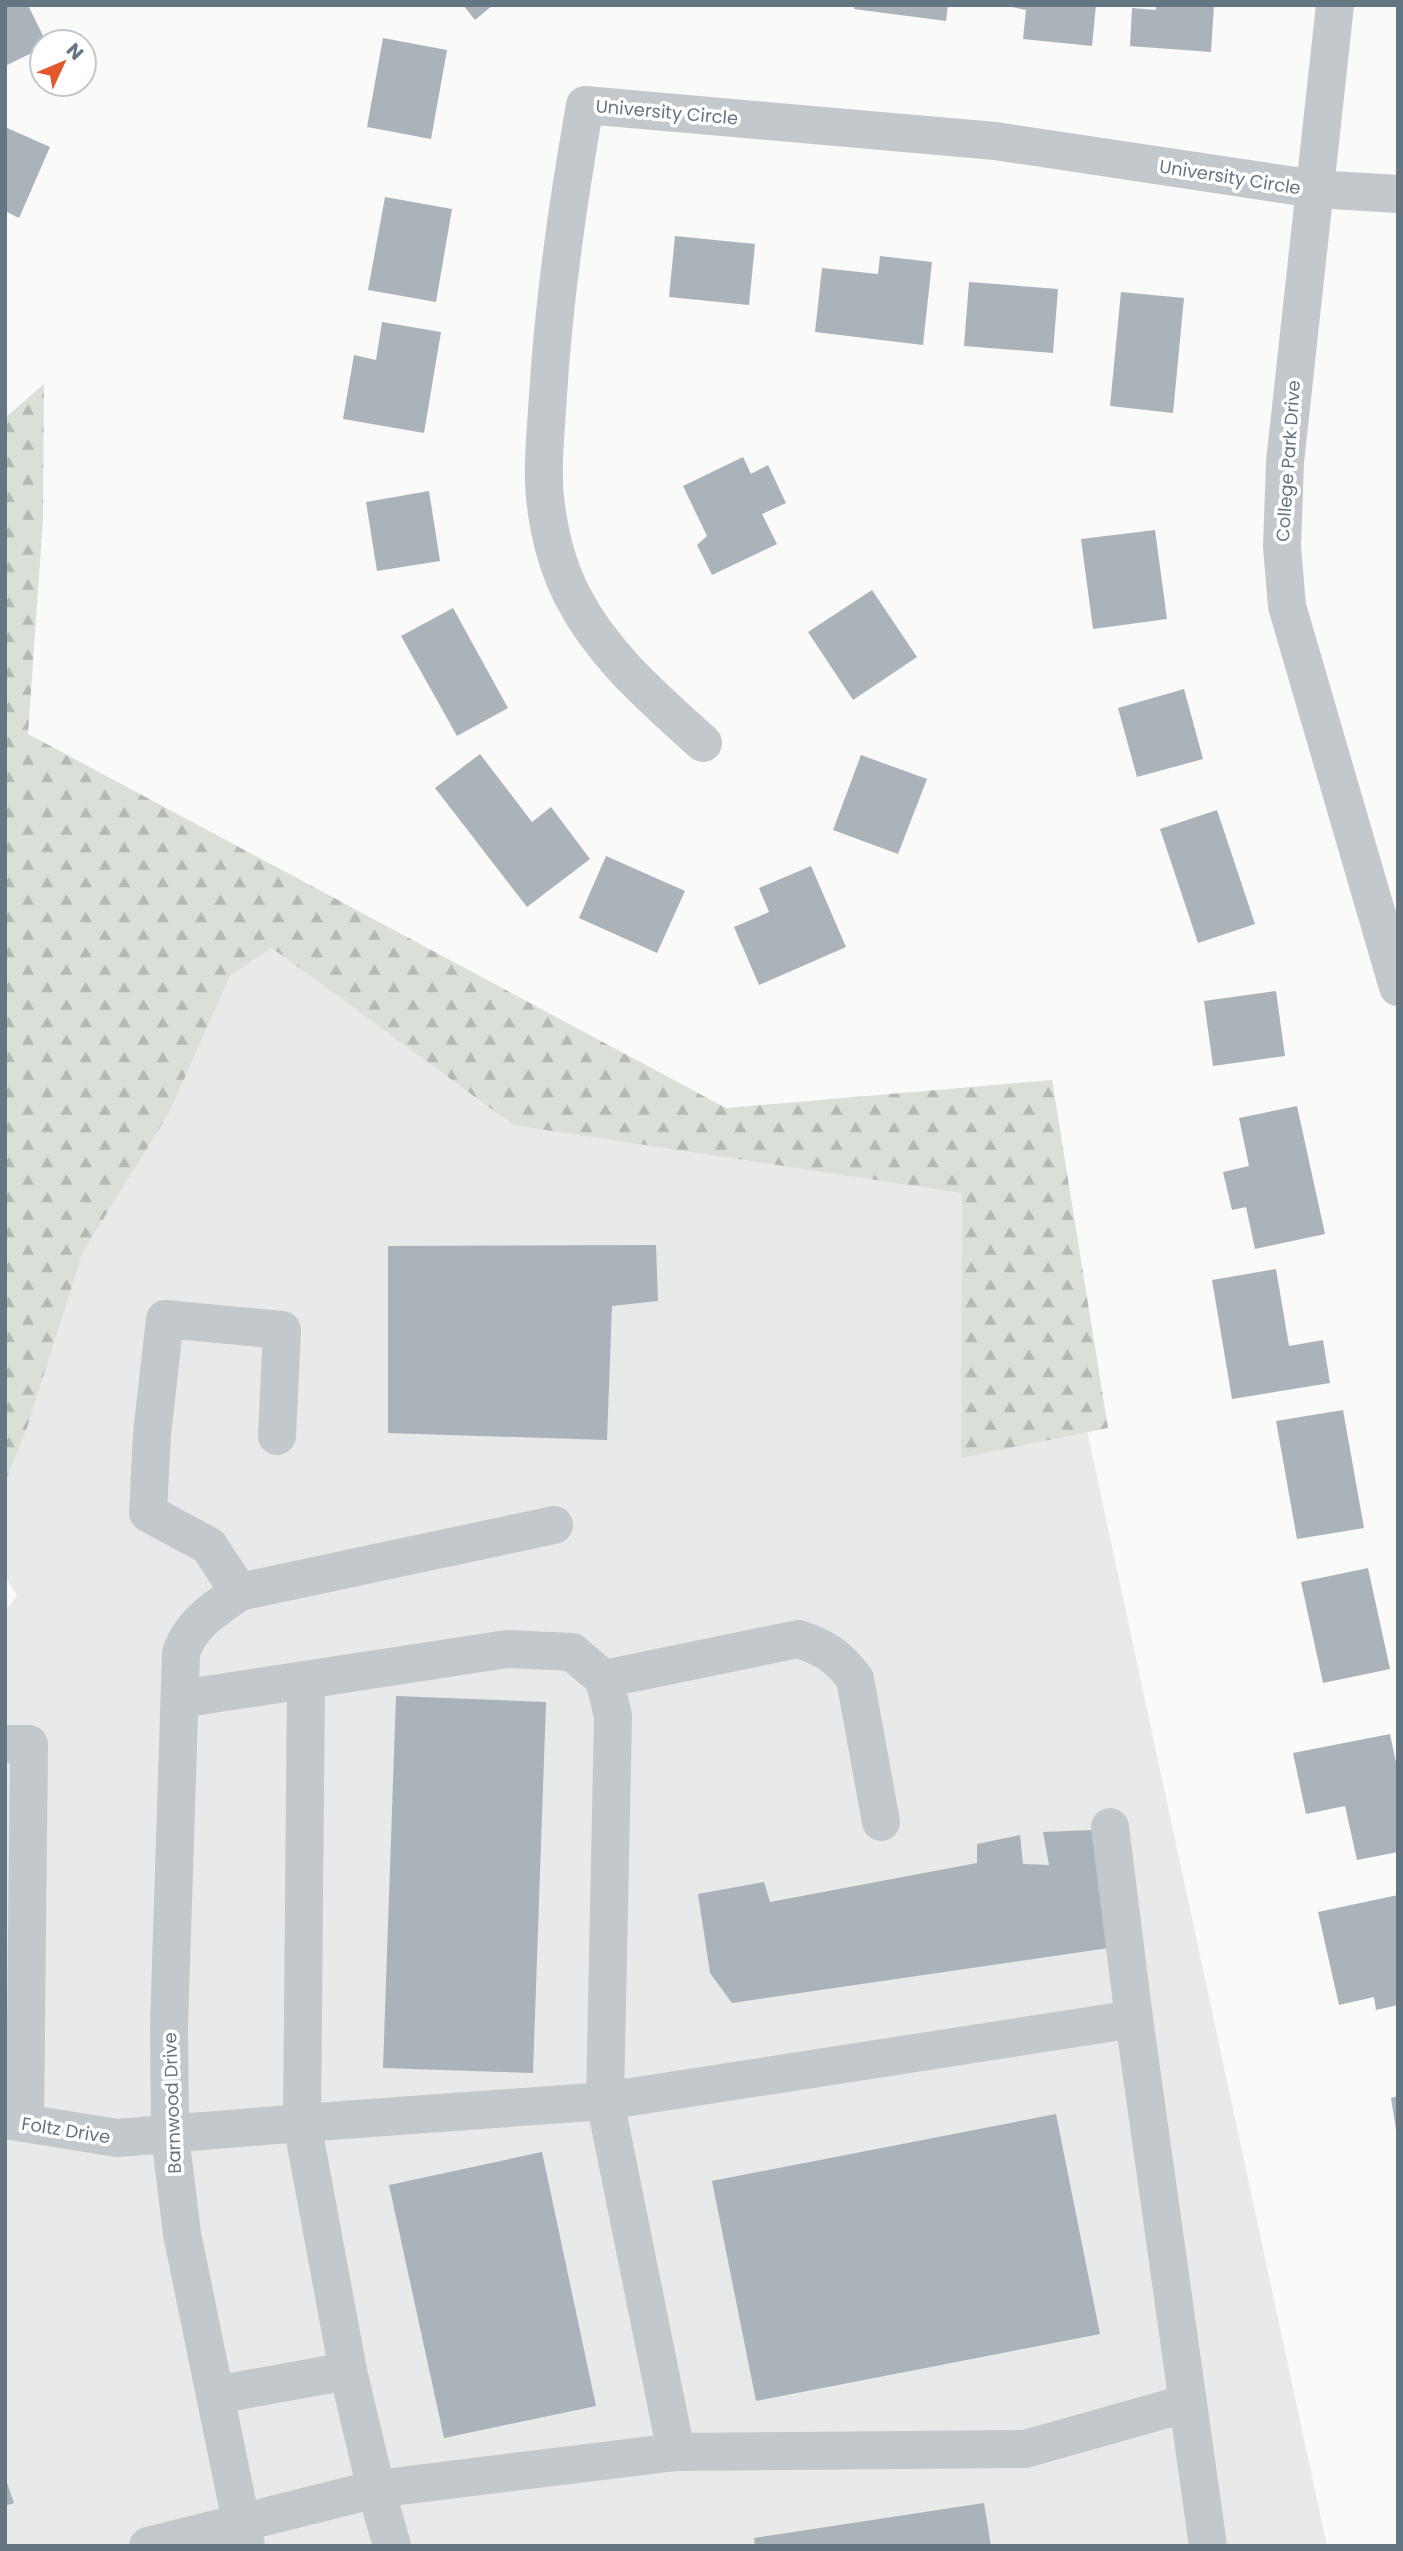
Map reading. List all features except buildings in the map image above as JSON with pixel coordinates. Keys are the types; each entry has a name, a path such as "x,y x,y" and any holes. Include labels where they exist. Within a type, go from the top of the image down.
{"street":[{"name":"College Park Drive","path":"1335,5 1285,463 1282,547 1287,606 1398,986"},
{"name":"University Circle","path":"703,743 628,674 595,634 573,597 556,553 545,505 544,453 551,348 566,215 585,105 995,141 1315,189 1398,194"},
{"path":"277,1436 282,1330 165,1319 152,1434 148,1513 209,1546 239,1592 554,1525"},
{"name":"Barnwood Drive","path":"239,1592 202,1618 186,1636 181,1653 169,2025 170,2135 182,2234 244,2534"},
{"path":"604,1679 798,1639 819,1645 842,1660 855,1679 881,1822"},
{"path":"180,1699 507,1649 572,1652 604,1679 613,1716 605,2101 676,2452"},
{"path":"306,1680 302,2123 348,2371 391,2546"},
{"path":"5,1744 29,1744 15,2122"},
{"path":"1110,1826 1134,2019 1208,2546"},
{"name":"Foltz Drive","path":"15,2122 117,2138 605,2101 1134,2019"},
{"path":"215,2395 348,2371"},
{"path":"148,2546 244,2534 376,2489 676,2452 1025,2449 1188,2403"}],"shaded area":[{"path":"272,948 513,1125 1025,1142 1327,2546 5,2546 5,1611 17,1596 5,1576 5,1482 27,1428 83,1252 169,1113 230,976"}],"green space":[{"path":"44,384 43,519 28,734 726,1108 1052,1080 1108,1428 961,1458 962,1193 513,1125 272,948 230,976 169,1113 83,1252 27,1428 5,1482 5,418"}]}
